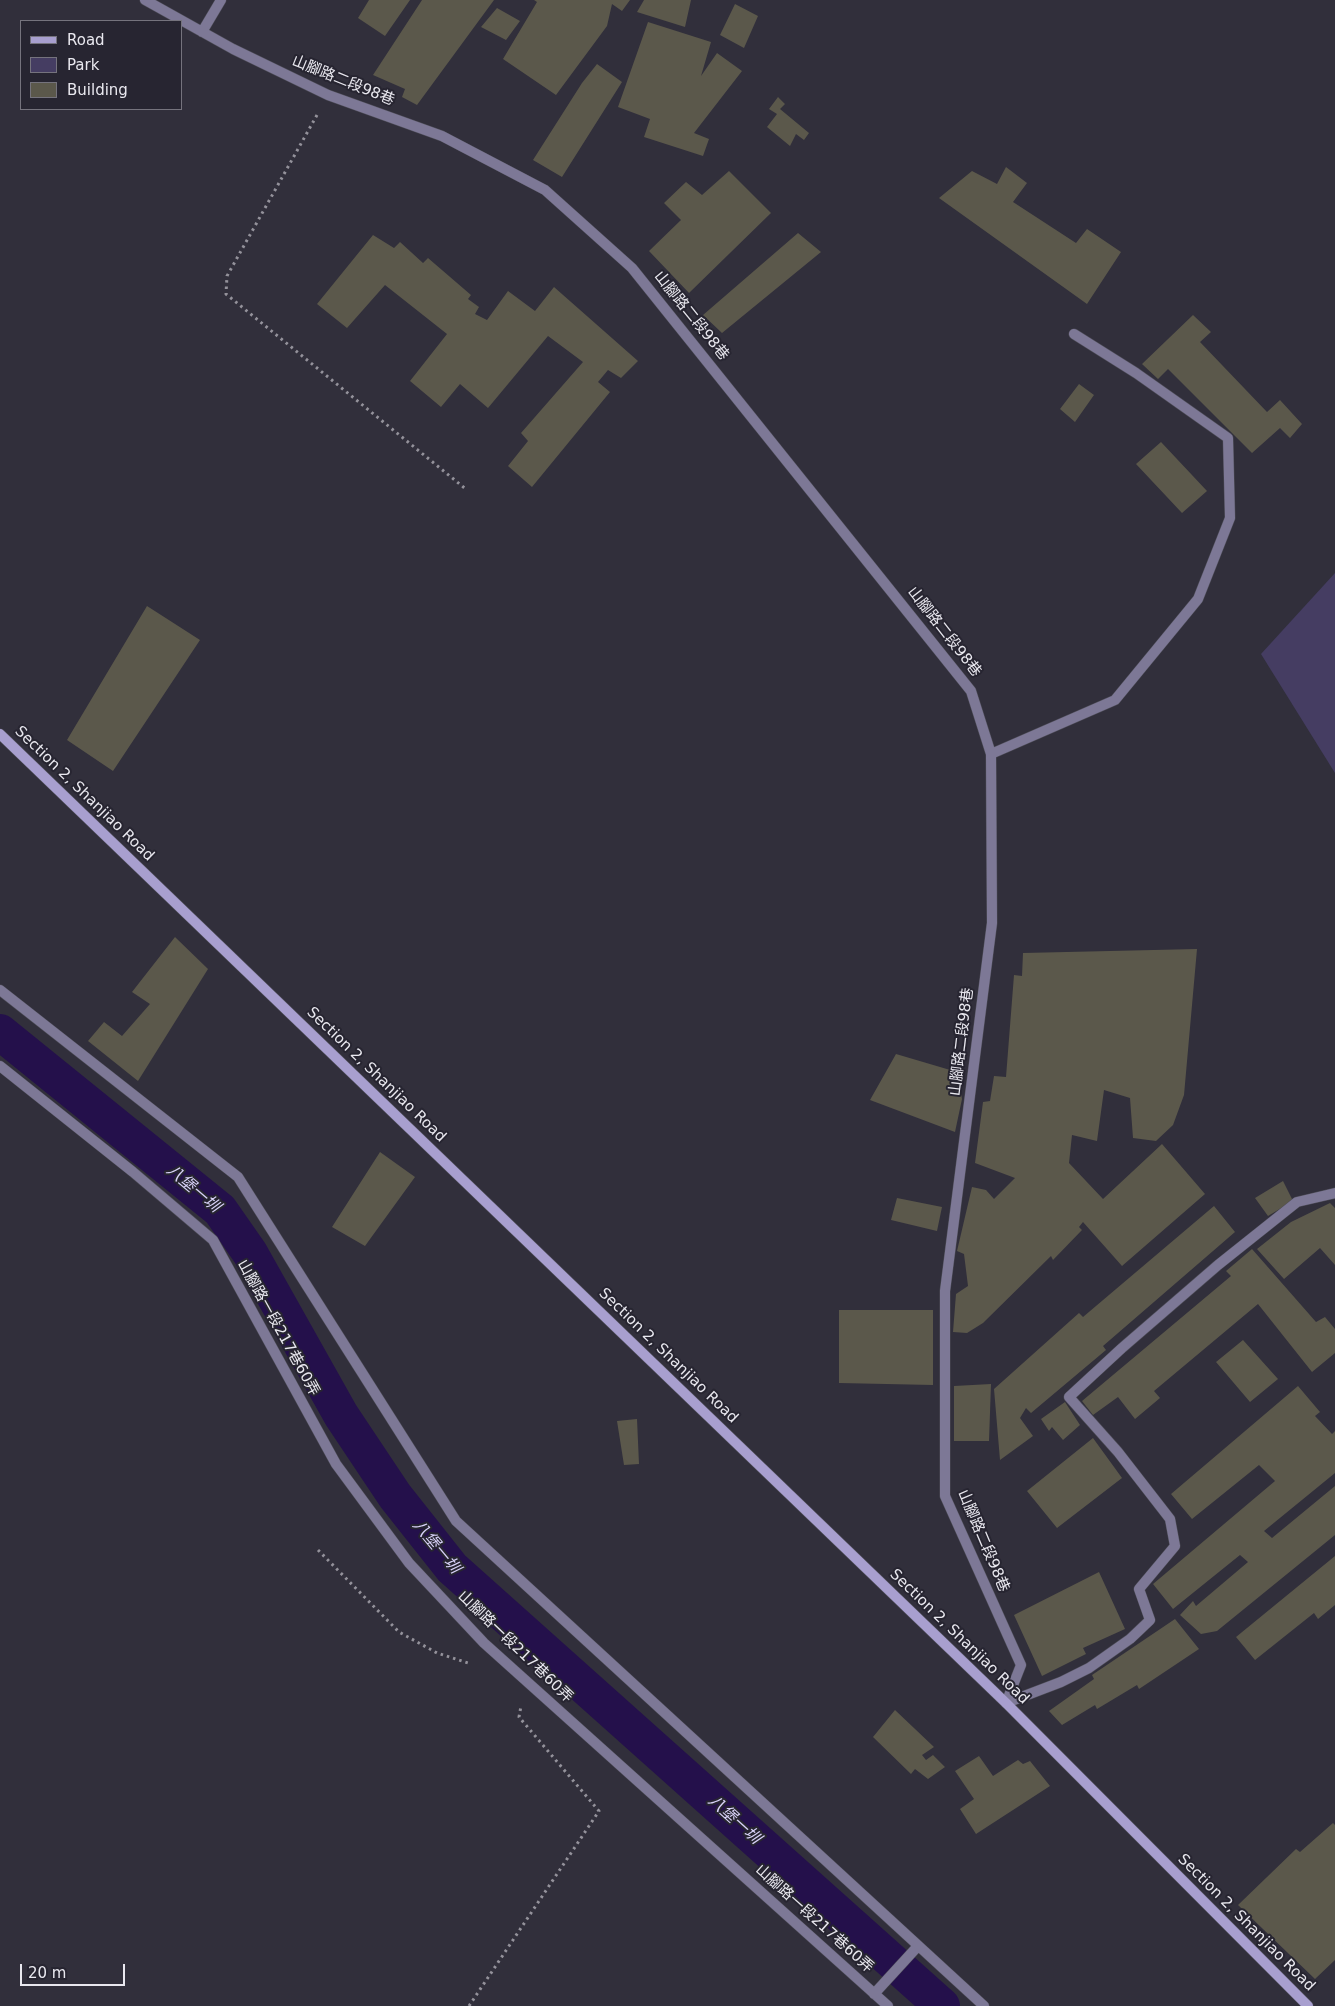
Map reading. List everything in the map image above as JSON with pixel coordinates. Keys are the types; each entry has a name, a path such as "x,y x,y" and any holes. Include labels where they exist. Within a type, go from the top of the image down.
{"main road":[{"name":"Section 2, Shanjiao Road","path":"0,734 1006,1703 1308,2006"}],"lane":[{"name":"山腳路二段98巷","path":"145,0 181,20"},
{"path":"202,32 221,0"},
{"name":"山腳路二段98巷","path":"182,21 233,49 328,95 442,136 545,190 632,268 971,691 991,754 992,923 944,1291 945,1496 1021,1665 1006,1703"},
{"path":"991,754 1115,700 1198,598 1230,518 1228,438 1136,373 1074,334"},
{"path":"0,990 238,1177 456,1521 984,2006"},
{"name":"山腳路一段217巷60弄","path":"0,1066 133,1172 213,1240 336,1464 409,1562 484,1643 888,2006"},
{"path":"1006,1703 1061,1682 1089,1668 1130,1639 1150,1620 1139,1589 1176,1546 1170,1519 1118,1452 1069,1397 1122,1348 1218,1265 1297,1202 1335,1193"},
{"path":"874,1994 918,1946"}],"path":[{"path":"328,95 227,276 226,294 467,490"},
{"path":"318,1550 399,1632 437,1653 472,1664"},
{"path":"469,2006 599,1811 519,1717 524,1679"}],"green space":[{"path":"1335,573 1335,773 1261,654"}],"building":[{"path":"369,0 410,0 385,36 358,18"},
{"path":"422,0 494,0 417,105 402,97 405,89 373,75"},
{"path":"534,0 630,0 622,11 612,4 607,26 556,95 503,59 537,2"},
{"path":"644,0 691,0 685,27 637,12"},
{"path":"735,4 758,16 744,48 720,35"},
{"path":"497,8 520,21 506,40 481,27"},
{"path":"648,22 711,42 701,76 717,53 742,71 694,133 709,139 703,156 644,137 650,119 618,107"},
{"path":"597,64 622,82 562,177 533,160 582,83"},
{"path":"778,97 785,104 780,109 809,133 804,140 796,134 790,146 767,127 777,114 769,109"},
{"path":"1006,167 1027,183 1013,202 1076,243 1087,229 1121,252 1087,304 939,198 972,171 997,184"},
{"path":"729,171 771,213 689,293 649,251 681,220 664,203 686,182 702,195"},
{"path":"798,233 821,252 722,333 703,315"},
{"path":"373,235 394,248 400,242 423,263 428,258 471,295 468,299 479,307 475,314 487,320 508,291 535,311 554,287 638,361 621,378 608,370 598,382 610,392 532,487 508,466 528,441 521,433 583,362 548,336 488,408 460,384 441,407 410,381 447,334 385,285 347,328 317,304"},
{"path":"1193,315 1211,332 1200,342 1267,412 1280,400 1302,424 1290,438 1280,428 1252,453 1168,369 1158,379 1142,364"},
{"path":"1079,384 1094,395 1075,422 1060,409"},
{"path":"1161,442 1207,491 1182,513 1136,464"},
{"path":"147,606 200,640 113,771 67,740"},
{"path":"175,937 208,969 138,1081 88,1041 104,1022 122,1036 150,1004 132,992"},
{"path":"1197,949 1184,1095 1173,1125 1156,1141 1133,1138 1130,1098 1104,1090 1097,1141 1072,1135 1069,1163 1103,1199 1162,1144 1205,1194 1122,1266 1083,1222 1079,1227 1082,1230 1053,1260 1051,1256 983,1323 967,1333 953,1332 956,1294 968,1286 964,1254 957,1251 972,1187 986,1190 994,1199 1015,1178 975,1163 983,1102 990,1101 994,1076 1006,1077 1014,975 1022,976 1023,953"},
{"path":"896,1054 957,1072 962,1099 955,1132 870,1100"},
{"path":"380,1152 415,1177 365,1246 332,1227"},
{"path":"1283,1181 1293,1201 1268,1216 1255,1198"},
{"path":"897,1198 942,1207 937,1231 891,1220"},
{"path":"1330,1203 1335,1208 1335,1265 1320,1248 1284,1279 1257,1249 1291,1222"},
{"path":"1214,1206 1235,1232 1103,1346 1106,1350 1031,1413 1026,1408 1020,1418 1033,1436 1000,1460 994,1389 1079,1313 1083,1317"},
{"path":"1252,1249 1316,1322 1325,1317 1335,1329 1335,1353 1312,1372 1258,1304 1154,1391 1160,1398 1135,1419 1118,1397 1093,1415 1082,1401 1231,1276 1226,1271"},
{"path":"839,1310 933,1310 933,1385 839,1383"},
{"path":"1243,1340 1278,1379 1250,1402 1216,1362"},
{"path":"991,1384 989,1441 954,1441 954,1386"},
{"path":"1298,1386 1320,1412 1315,1416 1332,1434 1335,1431 1335,1473 1264,1531 1272,1538 1335,1486 1335,1535 1217,1631 1201,1634 1180,1615 1193,1601 1196,1606 1248,1562 1240,1555 1173,1609 1153,1584 1275,1481 1259,1465 1192,1519 1171,1494"},
{"path":"1065,1402 1080,1425 1063,1440 1052,1427 1049,1431 1041,1419"},
{"path":"637,1419 639,1464 624,1465 617,1421"},
{"path":"1093,1438 1122,1478 1057,1528 1027,1491"},
{"path":"1335,1556 1335,1605 1318,1619 1314,1613 1255,1660 1236,1637"},
{"path":"1099,1572 1125,1629 1083,1648 1086,1654 1042,1676 1014,1615"},
{"path":"1175,1619 1199,1649 1139,1689 1137,1685 1097,1709 1095,1705 1062,1725 1049,1711 1094,1679 1092,1675"},
{"path":"895,1710 934,1747 922,1755 926,1760 933,1755 945,1767 928,1779 915,1769 911,1774 873,1737"},
{"path":"979,1756 993,1776 1018,1760 1023,1764 1030,1761 1050,1786 976,1834 960,1809 974,1799 955,1771"},
{"path":"1333,1823 1335,1825 1335,1960 1315,1979 1238,1905 1296,1849 1300,1852"}],"waterway":[{"name":"八堡一圳","path":"0,1032 220,1210 250,1253 341,1415 395,1496 452,1568 942,2006"}]}
